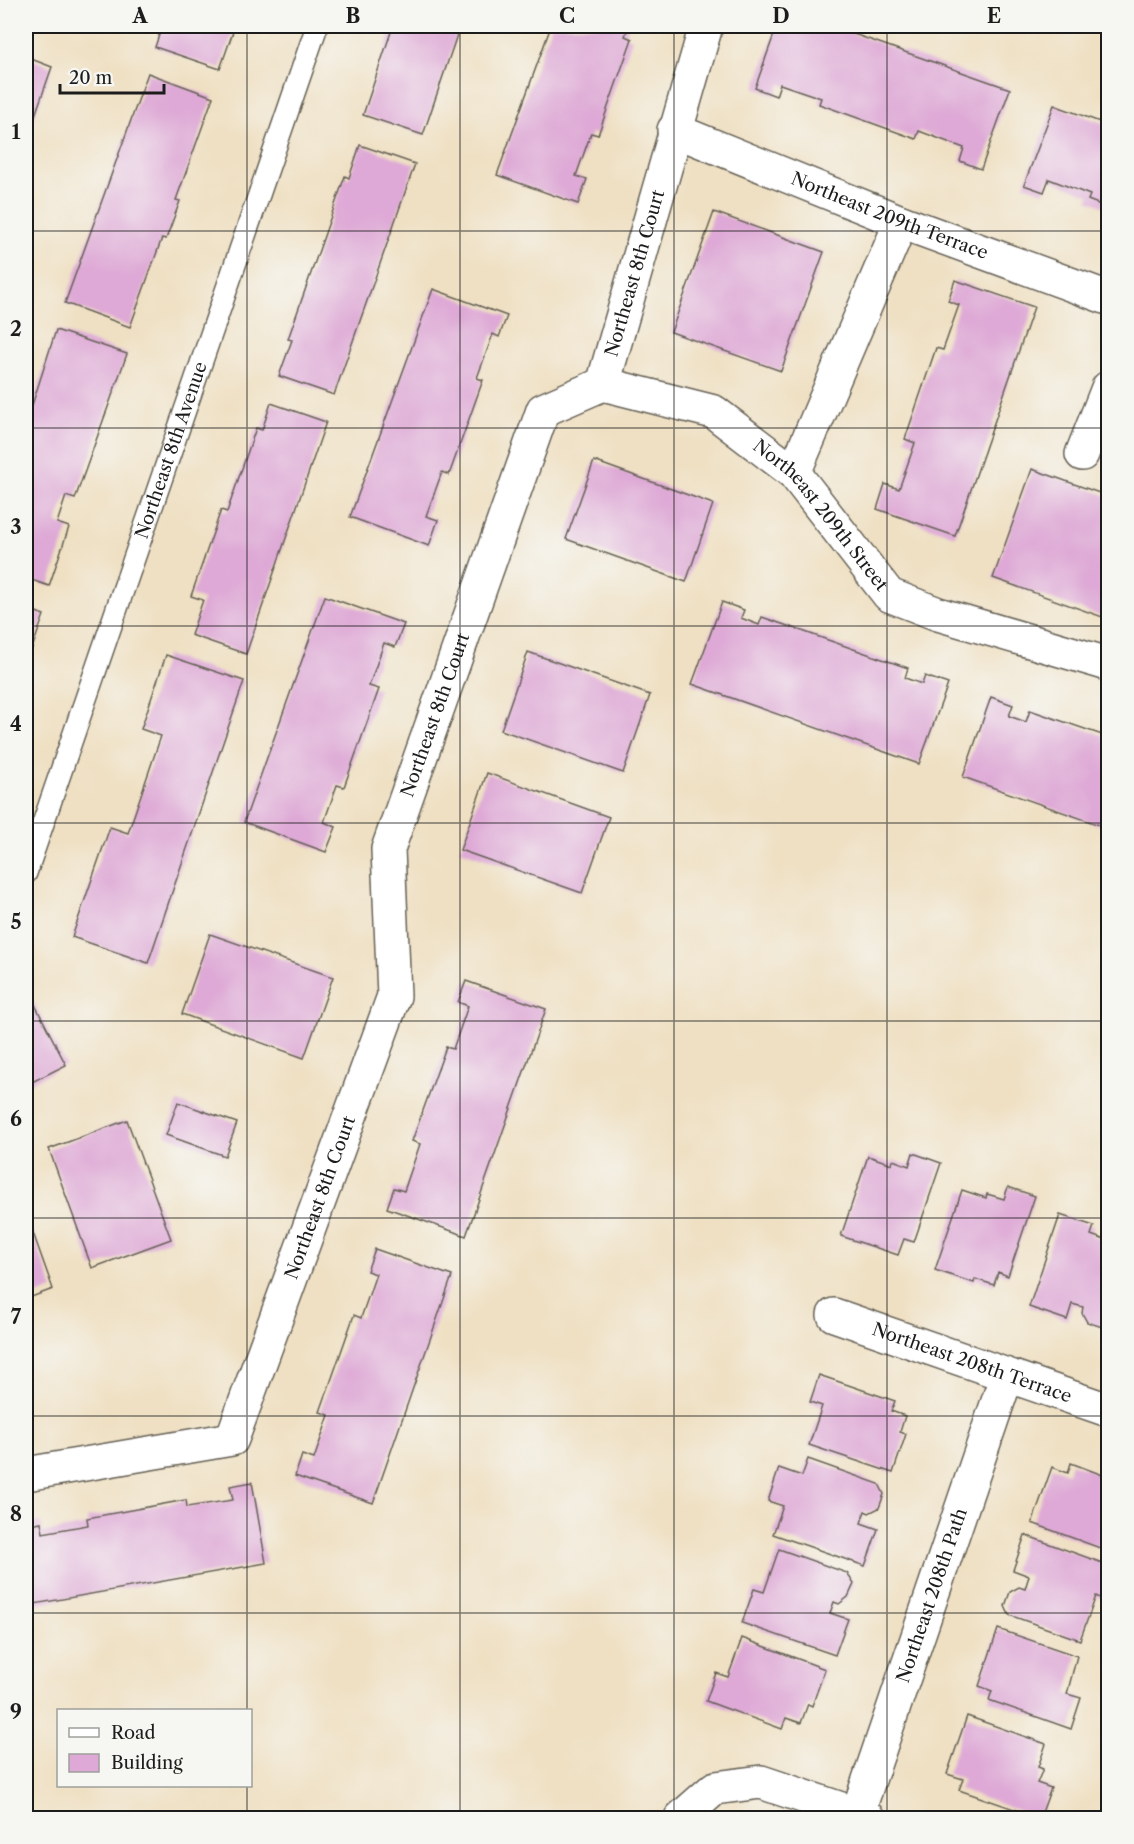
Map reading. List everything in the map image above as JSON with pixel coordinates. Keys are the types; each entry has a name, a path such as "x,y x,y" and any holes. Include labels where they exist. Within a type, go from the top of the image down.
{"street":[{"name":"Northeast 8th Court","path":"26,1474 232,1439 394,996 388,849 543,410 603,384 674,130 706,26"},
{"name":"Northeast 209th Terrace","path":"674,130 901,222 1108,298"},
{"path":"794,473 901,222"},
{"name":"Northeast 209th Street","path":"603,384 714,412 794,473 889,595 938,614 1108,664"},
{"path":"1082,454 1108,388"},
{"name":"Northeast 208th Terrace","path":"834,1315 1108,1410"},
{"name":"Northeast 208th Path","path":"862,1817 1007,1375"},
{"path":"681,1818 715,1788 761,1782 862,1817"}],"lane":[{"name":"Northeast 8th Avenue","path":"26,873 317,26"}],"building":[{"path":"162,26 235,26 220,69 155,47"},
{"path":"393,26 460,26 423,135 363,115"},
{"path":"551,26 629,26 625,36 632,39 598,135 591,133 576,176 587,179 578,204 497,175"},
{"path":"777,26 831,26 1010,89 981,169 960,161 964,148 919,131 916,139 819,104 821,98 780,84 776,96 755,88"},
{"path":"26,57 52,67 26,141"},
{"path":"148,73 213,97 176,200 180,201 166,239 162,238 130,327 65,303"},
{"path":"1054,105 1108,125 1108,208 1088,200 1090,195 1049,179 1044,192 1024,185"},
{"path":"360,145 415,164 334,395 279,376 292,340 288,339 345,176 349,178"},
{"path":"714,212 824,252 781,371 671,332"},
{"path":"955,280 1034,307 955,536 877,509 885,484 899,489 915,443 905,439 936,348 943,350 959,305 948,301"},
{"path":"433,289 507,316 499,337 493,334 477,378 483,380 449,475 442,472 426,516 438,520 429,546 350,517"},
{"path":"56,330 127,354 75,499 66,496 57,523 69,527 49,586 26,578 26,424"},
{"path":"271,403 326,422 246,654 191,635 203,600 191,596 221,510 227,512 256,428 262,430"},
{"path":"594,461 713,504 686,582 566,539"},
{"path":"1032,469 1108,496 1108,619 993,578"},
{"path":"325,596 404,624 395,647 384,643 369,686 379,689 344,787 337,785 324,822 336,827 326,852 244,822"},
{"path":"722,602 744,610 741,618 759,625 762,617 908,668 905,678 922,684 925,676 948,684 919,764 692,684"},
{"path":"26,608 44,615 30,654 26,652"},
{"path":"528,652 650,695 623,773 501,730"},
{"path":"166,655 244,681 148,963 72,937 110,827 128,833 161,736 141,729"},
{"path":"991,697 1013,705 1009,716 1026,722 1030,710 1108,737 1108,828 963,777"},
{"path":"487,773 609,817 582,893 460,850"},
{"path":"210,934 333,977 304,1058 182,1014"},
{"path":"466,981 546,1009 466,1236 387,1208 394,1188 404,1191 420,1144 412,1141 446,1047 453,1049 468,1006 458,1002"},
{"path":"30,995 66,1065 26,1085 26,997"},
{"path":"178,1102 237,1123 225,1156 166,1135"},
{"path":"127,1120 171,1239 92,1268 49,1149"},
{"path":"913,1153 941,1163 914,1242 904,1239 898,1255 841,1236 868,1156 892,1164 893,1160 909,1166"},
{"path":"1008,1187 1035,1196 1008,1276 998,1272 994,1285 975,1279 974,1283 935,1270 962,1190 986,1198 987,1194 1004,1199"},
{"path":"26,1213 53,1289 26,1299"},
{"path":"1060,1215 1094,1226 1091,1235 1108,1241 1108,1323 1102,1327 1087,1322 1082,1313 1083,1307 1072,1304 1067,1320 1029,1307"},
{"path":"375,1249 452,1276 373,1503 295,1476 302,1455 314,1459 329,1415 320,1412 354,1315 361,1318 376,1274 367,1271"},
{"path":"819,1375 895,1401 891,1411 905,1416 900,1432 906,1434 893,1473 809,1445 822,1406 810,1402"},
{"path":"808,1459 879,1484 884,1494 879,1508 869,1513 865,1511 861,1523 878,1529 865,1566 773,1534 783,1506 768,1501 779,1468 802,1476"},
{"path":"1071,1463 1108,1477 1108,1551 1032,1523 1052,1467 1068,1473"},
{"path":"252,1482 266,1563 29,1605 26,1584 26,1525 41,1522 43,1533 88,1525 87,1518 186,1500 187,1507 233,1500 230,1486"},
{"path":"1025,1535 1108,1565 1108,1587 1104,1600 1096,1596 1080,1640 1009,1615 1005,1606 1010,1592 1019,1587 1025,1589 1029,1576 1013,1570"},
{"path":"779,1549 847,1573 854,1584 848,1597 839,1604 834,1602 830,1613 848,1619 835,1655 742,1623 754,1589 764,1592"},
{"path":"998,1629 1077,1656 1067,1694 1081,1698 1071,1729 989,1700 992,1691 979,1686"},
{"path":"742,1638 825,1669 812,1706 808,1704 801,1723 786,1718 782,1729 706,1701 716,1673 728,1677"},
{"path":"967,1716 1046,1744 1038,1767 1043,1769 1037,1783 1051,1788 1040,1818 959,1790 963,1779 947,1774"}]}
